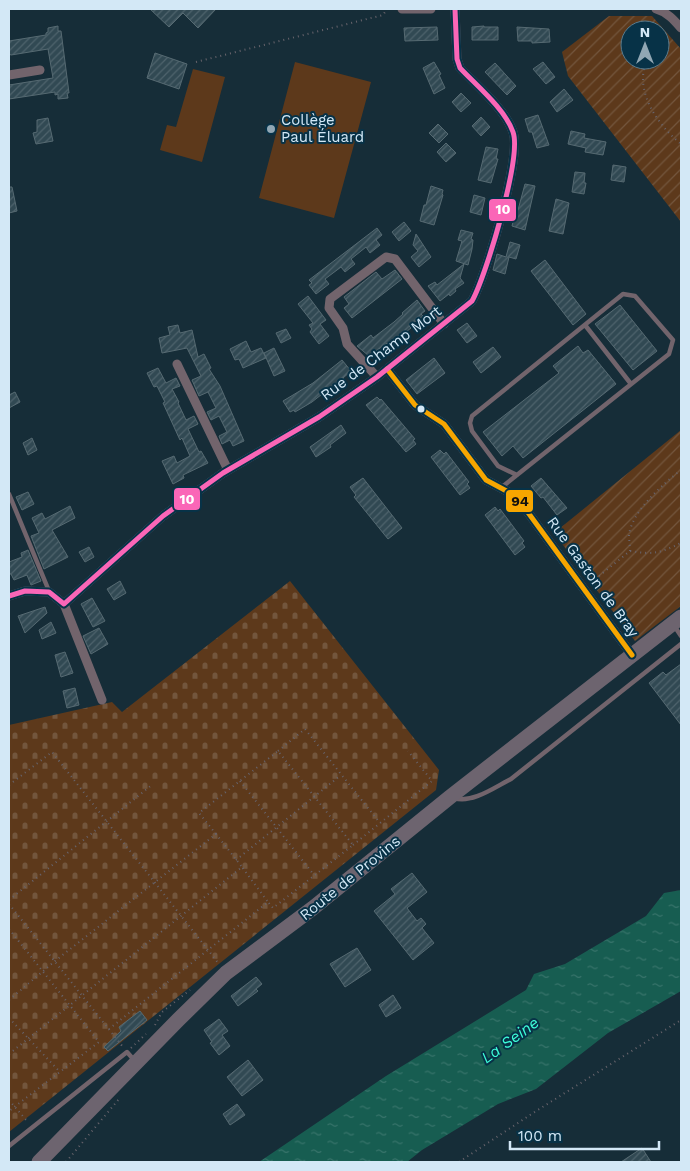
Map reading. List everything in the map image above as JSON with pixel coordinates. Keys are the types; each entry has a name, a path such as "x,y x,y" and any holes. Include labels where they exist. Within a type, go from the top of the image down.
{"main road":[{"name":"Route de Provins","path":"39,1162 132,1057 226,973 313,908 450,797 632,655 678,626"}],"street":[{"path":"402,9 431,9"},
{"name":"Rue de Champ Mort","path":"64,604 163,516 228,470 319,417 377,377 472,301 478,290 505,200 515,149 513,133 504,115 460,68 457,59 455,9"},
{"path":"656,9 672,18 681,28"},
{"path":"9,75 40,70"},
{"path":"377,377 348,344 343,328 329,308 330,299 386,257 396,260 444,324"},
{"path":"177,364 228,470"},
{"name":"Rue Gaston de Bray","path":"387,369 415,405 444,424 486,480 516,496 632,655"},
{"path":"9,596 25,591 49,592 64,604 102,700"}],"lane":[{"path":"502,487 669,354 673,340 635,296 623,294 472,416 470,423 472,431 498,466 517,475"},
{"path":"585,325 631,384"},
{"path":"9,494 49,592"},
{"path":"450,797 460,800 483,794 511,779 681,644"},
{"path":"9,1146 32,1127 132,1057"}],"path":[{"path":"196,62 383,15 387,9"},
{"path":"644,70 642,79 643,90 647,100 662,124 681,144"},
{"path":"630,551 629,533 637,516 659,487 681,470"},
{"path":"599,576 630,551 649,554 664,551 681,543"},
{"path":"380,823 305,729 199,813 273,908 353,845 432,781 408,752"},
{"path":"278,751 353,845"},
{"path":"9,785 52,752 226,973"},
{"path":"236,860 341,775"},
{"path":"240,781 314,875"},
{"path":"9,900 153,784"},
{"path":"9,1000 55,961 216,834"},
{"path":"9,1054 242,867"},
{"path":"109,1029 268,902"},
{"path":"9,904 132,1057"},
{"path":"9,929 99,1042 9,1112"},
{"path":"9,1018 60,1072"},
{"path":"459,1162 681,1020"},
{"path":"66,1162 121,1098"},
{"path":"9,1100 32,1127"}],"green space":[{"path":"609,16 652,16 656,20 620,20 620,70 670,70 670,36 681,49 681,222 568,76 562,52"},
{"path":"295,62 371,82 334,218 259,198"},
{"path":"193,69 225,77 202,162 160,150 167,125 176,127"},
{"path":"681,430 681,606 635,641 554,533"},
{"path":"290,581 439,770 436,790 9,1132 9,725 112,702 122,712"}],"water":[{"name":"La Seine","path":"681,890 681,991 608,1033 536,1089 498,1104 422,1150 407,1162 259,1162 386,1076 526,990 534,974 565,964 646,916 664,893"}],"building":[{"path":"150,9 216,9 198,28 183,13 169,27"},
{"path":"58,26 58,31 61,31 69,93 67,93 68,98 58,99 58,94 55,95 55,92 9,99 9,85 53,78 48,49 11,55 9,54 9,41 46,35 48,28"},
{"path":"437,27 438,40 405,41 404,28"},
{"path":"472,27 498,27 498,40 472,40"},
{"path":"517,27 549,29 550,42 532,43 532,41 518,41"},
{"path":"155,53 187,64 179,89 147,78"},
{"path":"434,62 441,74 439,75 445,88 434,94 423,68"},
{"path":"543,62 555,77 546,84 533,69"},
{"path":"495,63 516,86 507,95 485,72"},
{"path":"564,89 573,100 557,112 550,102"},
{"path":"461,93 471,103 461,112 452,102"},
{"path":"538,115 549,145 537,148 525,119"},
{"path":"481,117 490,127 481,136 472,126"},
{"path":"48,118 53,141 36,144 33,133 37,132 37,120"},
{"path":"438,124 448,134 439,143 429,133"},
{"path":"571,131 585,134 584,138 606,142 603,155 585,152 586,148 568,144"},
{"path":"446,143 456,153 446,162 437,152"},
{"path":"486,147 498,149 496,159 498,159 491,183 478,180"},
{"path":"613,165 626,167 624,182 611,180"},
{"path":"575,172 585,173 584,194 572,192"},
{"path":"525,184 535,186 525,230 512,226"},
{"path":"431,186 443,190 434,225 420,221"},
{"path":"9,187 12,187 17,211 9,213"},
{"path":"474,195 485,198 481,215 470,212"},
{"path":"556,199 569,203 563,234 549,231"},
{"path":"404,222 411,231 399,241 392,232"},
{"path":"377,228 382,235 376,240 380,245 370,253 366,247 351,259 355,264 345,272 341,267 325,279 329,284 316,294 309,285 312,283 309,280"},
{"path":"461,230 473,233 468,265 456,261 462,241 458,240"},
{"path":"416,234 431,257 419,267 411,257 418,251 413,245"},
{"path":"510,242 520,245 516,259 509,257 505,274 493,270 497,254 506,257"},
{"path":"545,260 586,314 573,325 531,271"},
{"path":"464,264 460,278 464,283 455,289 456,291 450,296 449,294 440,301 428,286 435,282 437,285"},
{"path":"395,270 402,279 352,318 344,308 349,304 344,297 376,272 382,279"},
{"path":"308,296 326,320 320,324 329,336 319,344 310,332 312,329 309,325 313,323 298,304"},
{"path":"417,300 425,311 421,314 423,316 389,345 387,343 369,356 357,346 371,335 373,338 394,322"},
{"path":"620,305 657,351 633,370 595,324"},
{"path":"467,323 477,336 467,343 457,330"},
{"path":"178,325 180,333 192,330 198,357 204,354 211,368 209,369 220,386 244,441 233,446 230,440 222,444 219,436 227,432 219,416 211,420 207,412 216,408 208,392 199,396 192,380 201,376 187,348 162,353 159,338 170,335 168,327"},
{"path":"286,329 291,338 281,343 276,333"},
{"path":"246,341 251,352 261,348 266,358 243,368 239,359 235,360 230,349"},
{"path":"578,346 583,353 588,350 616,384 523,458 513,446 502,456 483,432 559,373 553,366"},
{"path":"493,347 501,357 481,373 473,362"},
{"path":"274,348 285,371 274,376 264,353"},
{"path":"434,358 445,373 417,394 406,380"},
{"path":"342,360 351,371 343,378 344,380 337,385 336,383 312,402 295,412 294,410 290,412 283,401 313,383"},
{"path":"158,368 166,383 176,378 180,386 172,389 186,420 194,416 198,424 188,429 199,452 201,451 208,463 183,475 184,478 173,484 162,461 174,456 177,463 190,456 182,438 180,440 157,386 154,387 147,373"},
{"path":"15,392 20,402 9,408 9,395"},
{"path":"377,397 381,399 415,439 413,440 416,444 406,452 366,405"},
{"path":"341,425 346,433 330,445 331,447 316,457 310,447"},
{"path":"32,438 37,450 28,455 23,443"},
{"path":"440,450 444,454 446,452 469,482 467,484 470,488 460,495 431,457"},
{"path":"363,478 402,528 388,539 354,497 356,495 350,487"},
{"path":"541,478 567,508 557,515 543,497 541,498 531,486"},
{"path":"28,492 34,504 22,510 16,497"},
{"path":"70,506 75,518 52,530 68,557 44,569 31,536 39,533 32,518 42,513 45,519"},
{"path":"495,507 498,511 500,509 524,541 522,543 525,547 515,555 485,515"},
{"path":"89,547 94,557 85,562 79,552"},
{"path":"28,550 41,581 31,585 27,575 14,580 11,574 9,574 9,562 22,557 21,553"},
{"path":"120,581 126,593 114,600 107,589"},
{"path":"92,598 105,621 93,627 81,604"},
{"path":"45,607 47,613 25,633 18,616"},
{"path":"51,622 56,633 42,639 39,630"},
{"path":"99,628 108,644 91,654 83,636"},
{"path":"65,652 73,673 61,677 55,655"},
{"path":"681,664 681,725 649,683 663,672 666,675"},
{"path":"75,688 79,705 67,708 63,691"},
{"path":"412,873 427,892 407,908 417,921 421,918 426,924 422,928 434,943 413,960 374,911 395,894 391,889"},
{"path":"357,948 371,970 345,987 330,964"},
{"path":"256,977 262,984 256,989 258,991 238,1006 231,996"},
{"path":"393,995 401,1008 386,1017 379,1005"},
{"path":"140,1011 147,1020 108,1051 104,1047 121,1031 119,1027"},
{"path":"219,1019 228,1031 222,1035 230,1046 219,1055 210,1043 212,1042 204,1030"},
{"path":"248,1060 263,1080 242,1096 227,1077"},
{"path":"237,1104 245,1115 230,1125 223,1114"},
{"path":"642,1148 651,1162 621,1162"}],"transit line":[{"name":"10","path":"9,596 25,591 49,592 64,604 163,516 223,473 319,417 377,377 472,301 486,268 501,216 508,190 514,145 513,132 504,115 460,68 457,59 455,9"},
{"name":"94","path":"387,369 415,405 444,424 486,480 516,496 632,655"}],"place":[{"name":"Collège Paul Éluard","path":"271,129"}]}
